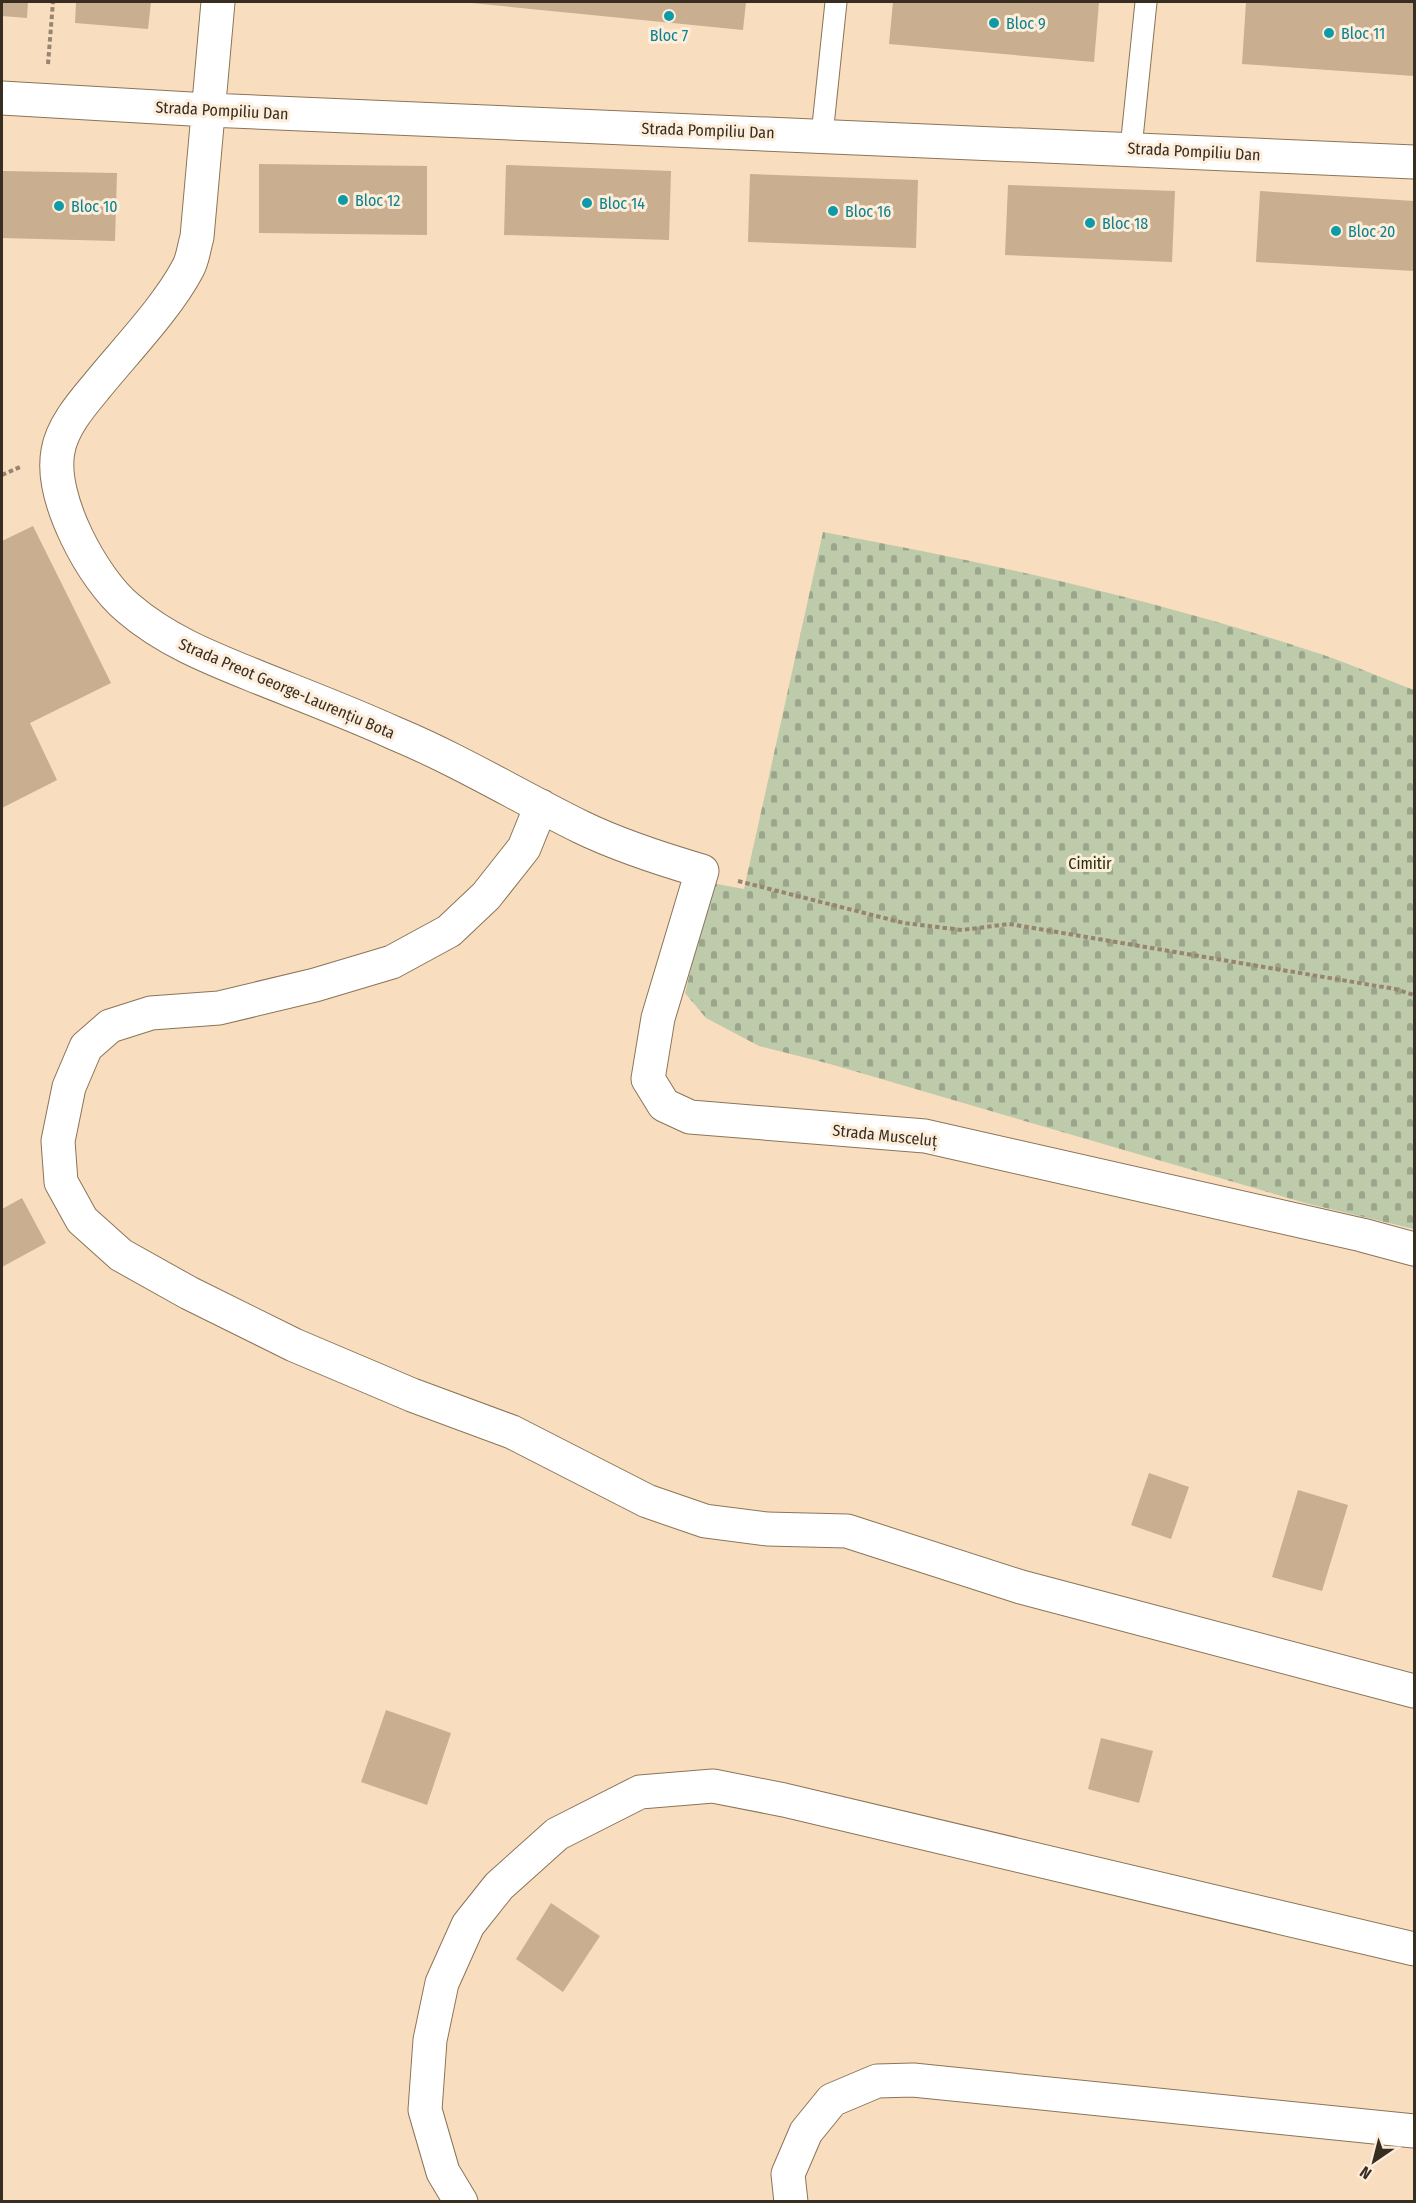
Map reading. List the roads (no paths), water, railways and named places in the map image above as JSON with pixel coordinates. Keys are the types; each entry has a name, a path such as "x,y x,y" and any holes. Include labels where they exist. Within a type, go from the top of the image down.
{"street":[{"name":"Strada Preot George-Laurențiu Bota","path":"218,2 197,237 189,266 169,297 83,403 68,426 58,451 58,483 69,522 87,557 125,607 163,634 210,658 395,733 479,772 582,828 645,854 702,871"},
{"name":"Strada Pompiliu Dan","path":"2,98 208,110 1414,162"},
{"path":"541,806 524,848 486,896 449,932 392,962 315,985 219,1008 151,1012 110,1026 86,1047 69,1087 58,1141 61,1182 82,1220 121,1255 199,1298 305,1350 412,1395 512,1432 647,1501 705,1521 768,1529 847,1531 1021,1587 1414,1691"},
{"name":"Strada Musceluț","path":"702,871 658,1018 648,1079 664,1105 690,1118 925,1136 1362,1234 1414,1249"},
{"path":"461,2202 443,2172 425,2110 430,2040 442,1983 468,1925 499,1886 556,1834 640,1792 713,1786 784,1800 1412,1942"},
{"path":"791,2202 788,2174 806,2132 832,2100 877,2081 913,2080 1414,2131"}],"lane":[{"path":"822,135 836,2"},
{"path":"1131,148 1146,2"}],"place":[{"name":"Bloc 7","path":"669,16"},
{"name":"Bloc 9","path":"994,23"},
{"name":"Bloc 11","path":"1329,33"},
{"name":"Bloc 12","path":"343,200"},
{"name":"Bloc 14","path":"587,203"},
{"name":"Bloc 10","path":"59,206"},
{"name":"Bloc 16","path":"833,211"},
{"name":"Bloc 18","path":"1090,223"},
{"name":"Bloc 20","path":"1336,231"}],"park label":[{"name":"Cimitir","path":"1090,863"}]}
